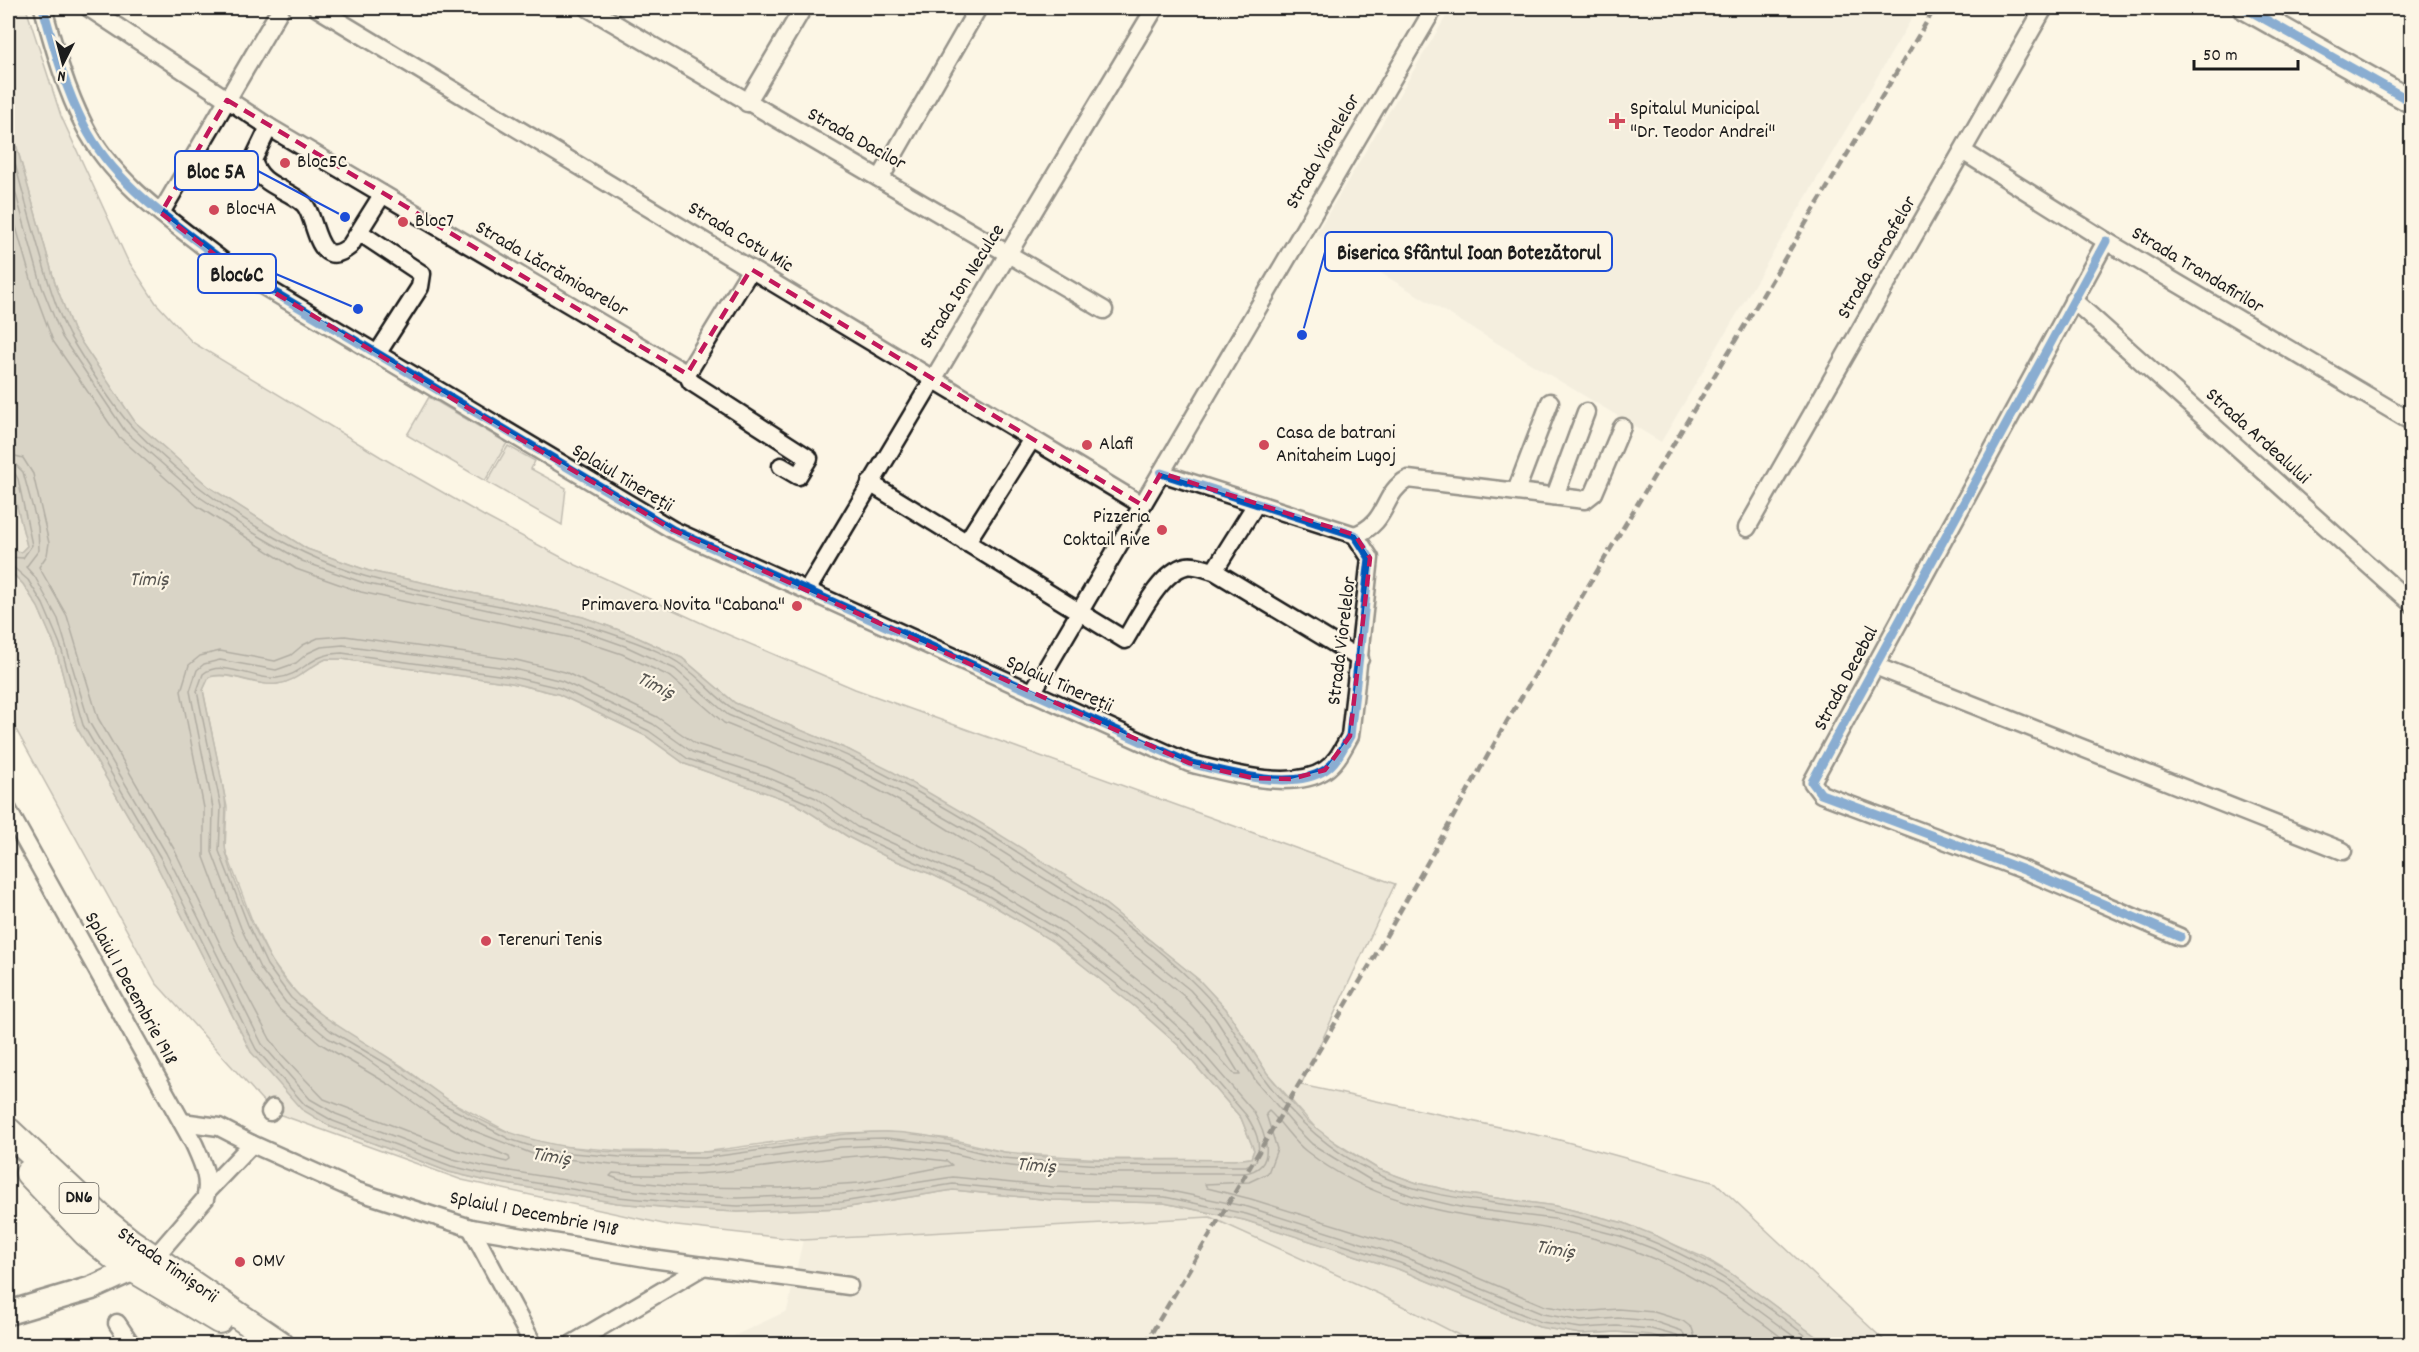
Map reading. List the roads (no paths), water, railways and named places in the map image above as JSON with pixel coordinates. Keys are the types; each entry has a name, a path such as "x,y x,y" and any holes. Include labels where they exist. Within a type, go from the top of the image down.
{"main road":[{"path":"2245,8 2412,102"},
{"name":"Strada Timișorii","path":"8,1131 103,1220 280,1344"},
{"name":"Strada Timișorii","path":"8,1151 86,1233 134,1271 224,1322 254,1344"},
{"path":"8,1313 92,1288 134,1271 155,1257"}],"street":[{"name":"Splaiul Tinereții","path":"43,8 58,61 84,127 108,161 161,213 228,265 377,354 673,530 750,567 808,589 1189,763 1253,778 1291,779 1325,771"},
{"name":"Strada Lăcrămioarelor","path":"89,8 269,127 687,374 691,382 809,458 798,476 781,466"},
{"path":"161,213 281,8"},
{"name":"Strada Cotu Mic","path":"317,8 1142,505"},
{"name":"Strada Dacilor","path":"588,8 1104,310"},
{"path":"747,103 803,8"},
{"path":"880,177 978,8"},
{"name":"Strada Ion Neculce","path":"808,589 1155,8"},
{"name":"Strada Viorelelor","path":"1032,693 1434,8"},
{"name":"Strada Garoafelor","path":"1747,528 1964,152 2044,8"},
{"path":"269,127 253,160 256,171 264,180 303,204 309,212 316,238 323,248 332,253 343,252 382,195"},
{"name":"Strada Trandafirilor","path":"1964,152 2106,241 2412,422"},
{"path":"358,232 423,274 423,281 377,354"},
{"name":"Strada Decebal","path":"2106,241 1812,782 1821,794 2024,870 2180,937"},
{"path":"687,374 751,269"},
{"name":"Strada Ardealului","path":"2073,300 2412,604"},
{"path":"1516,491 1550,402"},
{"path":"1555,496 1586,412"},
{"path":"1161,473 1355,535 1377,523 1397,484 1408,479 1585,500 1594,494 1622,427"},
{"path":"966,543 1032,439"},
{"path":"870,483 1125,640 1163,581 1173,572 1186,566 1214,571 1360,659"},
{"path":"1214,571 1256,504"},
{"name":"Strada Viorelelor","path":"1325,771 1340,756 1350,736 1360,659 1370,558 1355,535"},
{"name":"Strada Decebal","path":"1875,666 2343,851"},
{"name":"Splaiul 1 Decembrie 1918","path":"8,810 182,1122 206,1170 207,1191"},
{"name":"Splaiul 1 Decembrie 1918","path":"182,1122 219,1126 252,1144 357,1191 471,1228 652,1259 849,1286"},
{"path":"155,1257 198,1207 207,1191 252,1144"},
{"path":"471,1228 532,1344"},
{"path":"652,1259 671,1286"},
{"path":"572,1344 704,1266"},
{"path":"117,1323 132,1344"}],"water":[{"name":"Timiș","path":"8,116 55,283 73,330 135,422 209,487 307,549 369,571 583,617 630,634 682,658 735,703 849,750 893,772 1087,889 1199,980 1226,1009 1267,1073 1307,1121 1341,1147 1378,1169 1417,1183 1466,1194 1556,1206 1624,1223 1659,1237 1730,1273 1826,1344 1682,1344 1651,1335 1617,1332 1581,1334 1539,1327 1398,1269 1244,1220 1164,1203 1052,1200 953,1190 843,1208 738,1212 617,1203 449,1172 331,1127 301,1109 251,1052 154,860 77,728 55,646 38,607 23,584 8,569 8,550 21,552 27,546 8,471","holes":["326,659 342,659 512,683 558,694 646,736 685,764 795,803 850,838 984,900 1052,941 1134,1006 1178,1045 1241,1118 1254,1150 1251,1158 1119,1160 1032,1156 897,1132 836,1135 727,1151 618,1152 560,1146 505,1131 479,1119 320,1014 294,991 282,977 259,937 226,852 225,799 203,690 209,677 217,675 277,684 297,677"]}],"railway":[{"path":"1145,1344 1372,961 1506,723 1935,8"}],"place":[{"name":"Spitalul Municipal \"Dr. Teodor Andrei\"","path":"1617,121"},
{"name":"Bloc5C","path":"285,163"},
{"name":"Bloc4A","path":"214,210"},
{"name":"Bloc 5A","path":"345,217"},
{"name":"Bloc7","path":"403,222"},
{"name":"Bloc6C","path":"358,309"},
{"name":"Biserica Sfântul Ioan Botezătorul","path":"1302,335"},
{"name":"Alafi","path":"1087,445"},
{"name":"Casa de batrani Anitaheim Lugoj","path":"1264,445"},
{"name":"Pizzeria Coktail Rive","path":"1162,530"},
{"name":"Primavera Novita \"Cabana\"","path":"797,606"},
{"name":"Terenuri Tenis","path":"486,941"},
{"name":"OMV","path":"240,1262"}]}
